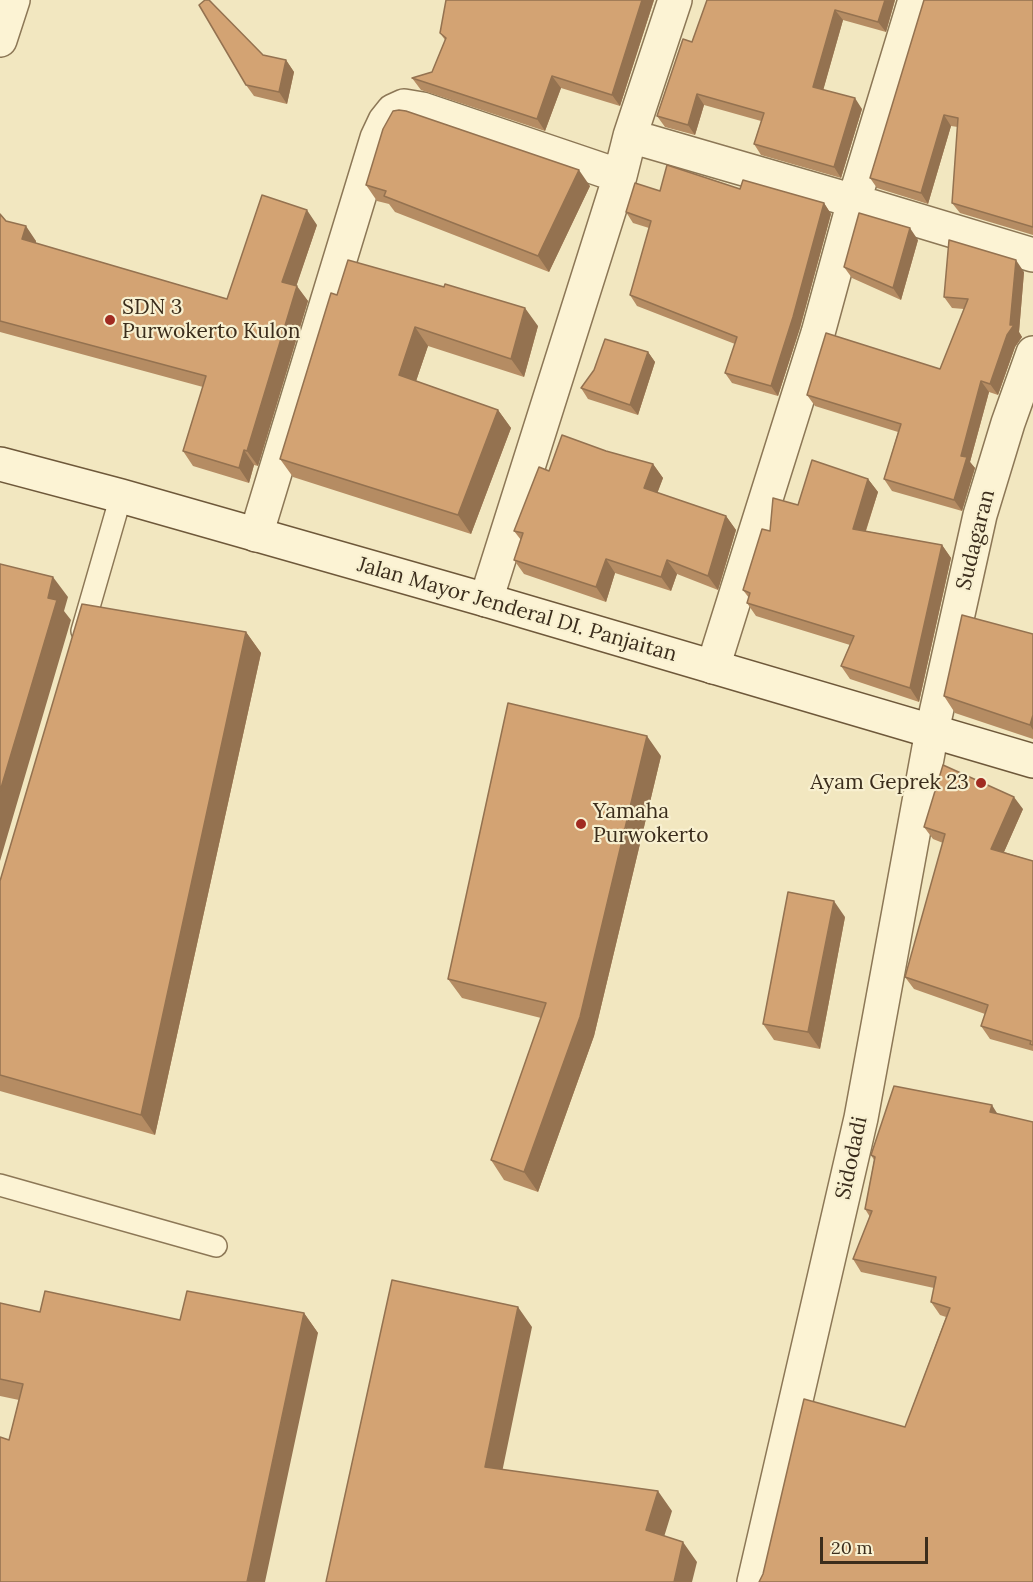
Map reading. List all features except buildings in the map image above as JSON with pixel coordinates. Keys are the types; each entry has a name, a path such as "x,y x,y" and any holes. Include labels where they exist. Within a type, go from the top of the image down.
{"street":[{"path":"0,40 13,0"},
{"path":"486,600 620,176 630,136 675,0"},
{"path":"713,667 818,333 854,201 915,0"},
{"path":"256,535 378,138 385,121 393,111 404,106 422,109 620,176"},
{"path":"630,136 1033,255"},
{"name":"Sudagaran","path":"932,731 980,514 1008,423 1033,353"},
{"name":"Jalan Mayor Jenderal DI. Panjaitan","path":"0,464 486,600 1033,761"},
{"name":"Sidodadi","path":"754,1582 861,1118 932,731"}],"lane":[{"path":"77,646 121,496"},
{"path":"0,1185 216,1246"}],"place":[{"name":"SDN 3 Purwokerto Kulon","path":"110,320"},
{"name":"Ayam Geprek 23","path":"981,783"},
{"name":"Yamaha Purwokerto","path":"581,824"}]}
